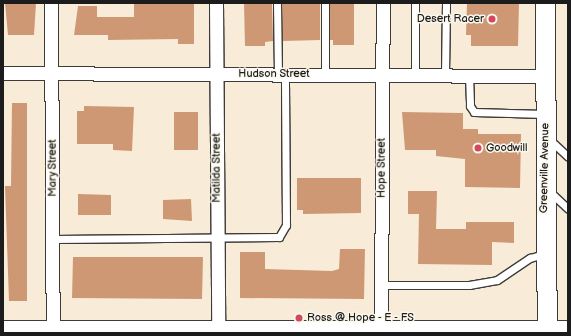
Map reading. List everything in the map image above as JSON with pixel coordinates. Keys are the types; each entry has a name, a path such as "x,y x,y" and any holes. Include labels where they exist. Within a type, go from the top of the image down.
{"street":[{"name":"Mary Street","path":"51,3 53,73 53,332"},
{"name":"Matilda Street","path":"216,3 218,332"},
{"name":"Hope Street","path":"381,333 383,3"},
{"name":"Greenville Avenue","path":"546,3 544,254 547,333"},
{"name":"Hudson Street","path":"3,73 545,76"},
{"path":"3,330 53,332 381,333 547,333 568,330"}],"lane":[{"path":"53,239 279,238 286,225 282,74 277,3"},
{"path":"325,3 325,74"},
{"path":"415,3 415,75"},
{"path":"445,75 446,3"},
{"path":"469,75 470,106 474,112 545,114"},
{"path":"545,135 568,157"},
{"path":"544,187 568,209"},
{"path":"381,285 469,285 497,280 530,258 544,254"}],"building":[{"path":"5,3 36,3 34,35 8,35"},
{"path":"134,3 194,3 194,44 178,44 178,39 108,40 108,35 74,35 78,6 97,6 97,17 134,17"},
{"path":"244,3 272,3 273,41 265,42 265,46 245,46"},
{"path":"282,3 320,3 320,40 283,41"},
{"path":"330,3 354,3 354,45 333,45 333,40 330,40"},
{"name":"Desert Racer","path":"467,3 519,3 518,46 471,46 471,35 466,35"},
{"path":"12,103 27,103 27,301 9,301 5,186 11,186"},
{"path":"84,106 134,107 132,151 113,150 113,144 77,144 77,111 84,111"},
{"path":"174,112 198,112 198,150 174,150"},
{"name":"Goodwill","path":"402,112 463,113 463,129 478,129 478,134 521,134 520,188 465,187 465,159 436,156 436,150 405,150"},
{"path":"297,178 361,178 361,213 303,214 303,210 297,210"},
{"path":"408,191 437,191 436,229 466,229 466,222 514,222 514,243 492,242 492,265 418,264 419,214 408,214"},
{"path":"78,194 111,195 111,215 78,215"},
{"path":"191,199 192,221 163,219 163,200"},
{"path":"340,249 365,249 364,299 240,298 240,252 265,252 265,269 332,271 339,269"},
{"path":"73,257 203,257 202,299 72,298"}],"place":[{"name":"Desert Racer","path":"492,19"},
{"name":"Goodwill","path":"478,148"},
{"name":"Ross @ Hope - E - FS","path":"299,318"}]}
